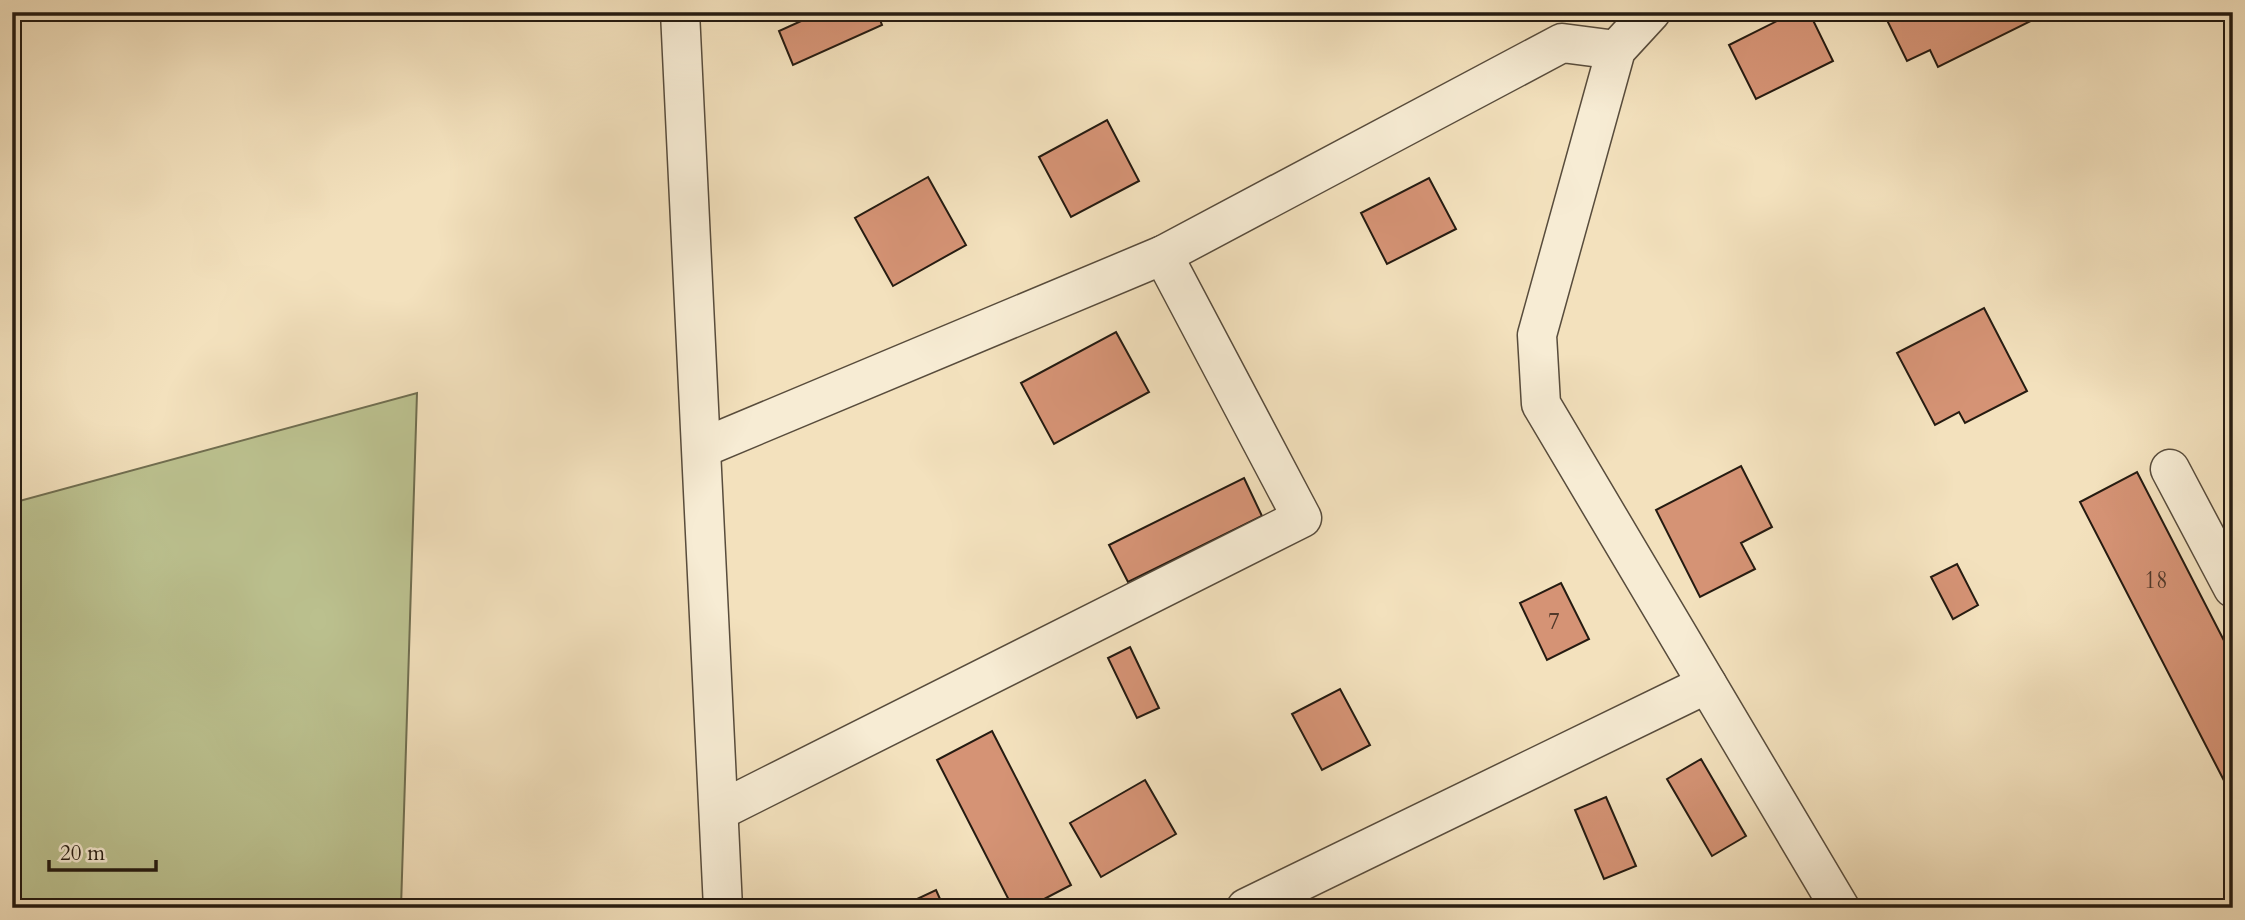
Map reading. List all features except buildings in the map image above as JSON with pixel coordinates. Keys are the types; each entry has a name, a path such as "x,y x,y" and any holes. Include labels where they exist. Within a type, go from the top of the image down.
{"street":[{"path":"680,12 723,908"},
{"path":"1651,12 1616,50 1536,335 1541,404 1840,908"},
{"path":"702,447 1163,255 1562,43 1616,50"},
{"path":"719,811 1302,518 1163,255"},
{"path":"2170,469 2233,589"},
{"path":"1247,908 1707,684"}],"green space":[{"path":"417,393 401,908 12,908 12,503"}]}
